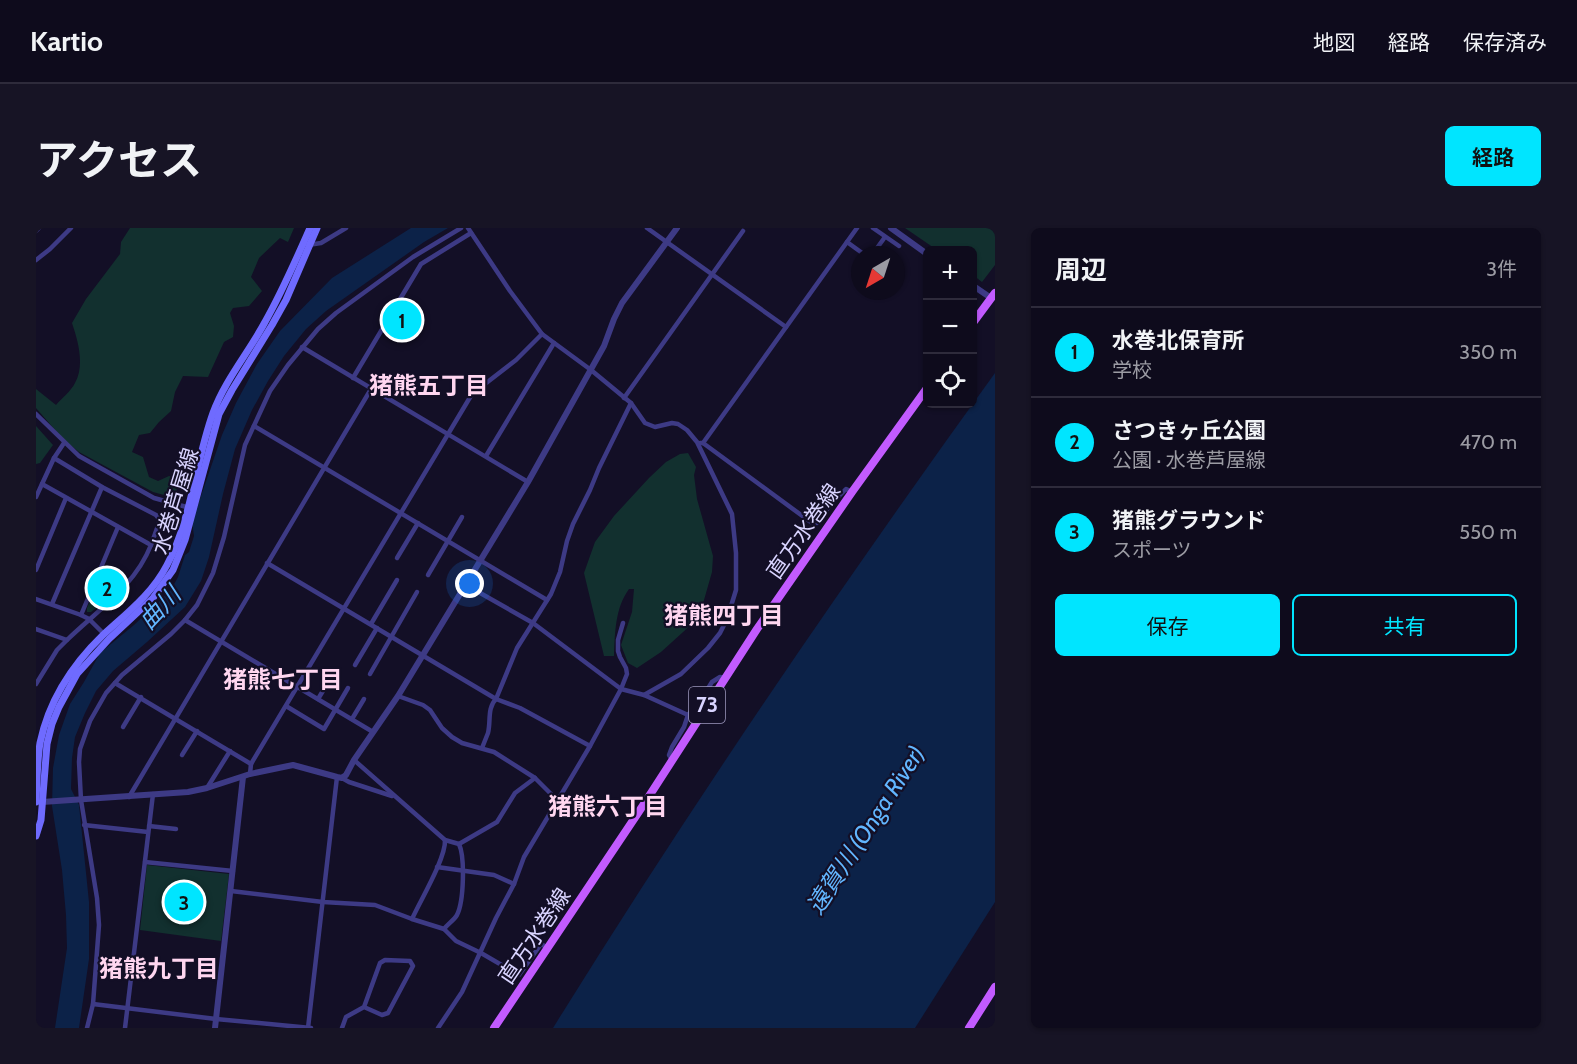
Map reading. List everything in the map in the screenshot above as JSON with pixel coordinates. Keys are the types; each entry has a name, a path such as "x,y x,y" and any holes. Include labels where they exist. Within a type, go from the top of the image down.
{"main road":[{"name":"水巻芦屋線","path":"36,836 41,820 47,744 59,707 77,674 106,637 153,598 173,570 180,554 190,508 219,414 281,308 310,228"},
{"name":"水巻芦屋線","path":"306,244 317,228"},
{"path":"977,317 993,295"},
{"name":"直方水巻線","path":"494,1028 725,678 852,492 923,394"},
{"path":"969,1028 995,987"}],"street":[{"path":"36,260 71,228"},
{"path":"306,244 321,243 346,228"},
{"path":"87,1028 93,1004 99,925 97,898 80,800 80,749 98,705 122,675 185,620 197,605 213,573 224,537 245,445 270,391 302,347 336,313 413,257 461,228"},
{"path":"647,228 786,327"},
{"path":"340,778 346,775 398,696 528,482 604,346 622,303 677,228"},
{"path":"700,443 857,228"},
{"path":"873,228 899,246"},
{"path":"891,228 923,251"},
{"path":"353,378 421,264 470,230 510,291 542,334 631,403 645,423 655,427 678,424 700,443 812,523 817,523 846,489 852,492"},
{"path":"624,398 743,231"},
{"path":"878,246 885,237"},
{"path":"847,242 853,246"},
{"path":"977,287 993,295"},
{"path":"250,774 251,764 472,394 516,360 542,334"},
{"path":"486,456 554,343"},
{"path":"302,347 528,482"},
{"path":"129,797 371,389"},
{"path":"482,748 488,732 492,703 496,699 517,648 551,594 560,572 573,524 631,403"},
{"path":"36,414 79,456 154,498 190,508"},
{"path":"254,426 547,600"},
{"path":"36,497 54,458 64,443"},
{"path":"644,695 681,674 708,648 724,626 736,590 736,553 732,514 700,443"},
{"path":"36,684 57,650 128,584 145,561 160,520 156,515 102,487 54,458"},
{"path":"42,484 151,545"},
{"path":"52,604 102,487"},
{"path":"36,570 66,498"},
{"path":"428,575 462,517"},
{"path":"397,558 418,523"},
{"path":"81,615 118,527"},
{"path":"267,563 496,699 520,708 590,746"},
{"path":"371,624 397,579"},
{"path":"466,585 533,623 621,689 644,695 688,715"},
{"path":"370,674 417,592"},
{"path":"36,599 89,619 106,637"},
{"path":"185,620 373,732"},
{"path":"438,1028 462,993 514,884 524,857 621,689 627,674 627,668 618,651 618,640 623,623"},
{"path":"36,628 67,640"},
{"path":"355,665 377,628"},
{"path":"672,760 669,755 688,715 712,682 720,677 725,678"},
{"path":"318,699 329,681"},
{"path":"115,683 251,764"},
{"path":"286,706 324,729 348,688"},
{"path":"398,696 430,710 452,738 494,752 535,778 558,801"},
{"path":"123,727 141,697"},
{"path":"352,719 364,699"},
{"path":"182,755 196,731"},
{"path":"207,788 230,751"},
{"path":"354,760 445,840 459,844 496,822 515,793 535,778"},
{"path":"41,802 188,792 250,774 293,765 340,778 394,797"},
{"path":"215,1028 243,777"},
{"path":"93,1004 309,1028 340,778"},
{"path":"370,789 374,779"},
{"path":"125,1028 153,794"},
{"path":"84,825 149,829 176,828"},
{"path":"412,919 437,867 445,840"},
{"path":"444,929 457,915 460,904 463,882 462,851 459,844"},
{"path":"145,862 233,871"},
{"path":"437,867 494,875 514,884"},
{"path":"231,891 323,902 375,905 444,929 456,941 519,975 542,944 548,948"},
{"path":"342,1028 346,1017 364,1007 380,963 385,960 410,961 413,966 388,1013 382,1015 364,1007"}],"green space":[{"path":"130,228 294,228 288,242 280,238 259,258 251,277 262,291 249,306 233,308 230,313 234,326 233,337 224,342 208,377 183,376 175,392 171,411 150,433 139,435 132,452 143,457 149,477 158,481 169,476 179,478 175,498 153,492 79,452 63,439 36,408 36,389 56,405 75,383 80,361 72,323 86,299 120,254 121,242"},
{"path":"905,228 995,228 995,265 982,282 977,278 977,246 931,246"},
{"path":"36,426 53,445 40,463 36,464"},
{"path":"688,453 696,467 694,475 697,499 713,556 712,572 700,614 693,623 661,652 637,668 628,663 621,645 632,612 634,589 629,589 624,596 618,612 614,656 604,656 584,573 595,542 614,516 666,462 680,454"},
{"path":"104,569 125,582 91,612 87,612 87,608"},
{"path":"147,865 229,874 221,941 140,930"}],"water":[{"name":"曲川","path":"411,228 448,228 424,242 326,311 306,329 284,356 252,410 235,449 201,581 185,607 113,671 96,691 85,713 75,737 71,789 79,805 89,902 89,959 79,1028 55,1028 67,948 62,870 52,806 53,768 59,735 70,704 100,653 171,590 185,555 189,552 194,536 192,522 222,435 257,364 280,331 332,278"},
{"name":"遠賀川 (Onga River)","path":"995,373 995,902 915,1028 553,1028 659,861 768,696 970,408 977,408 977,398"}],"place":[{"name":"水巻北保育所","path":"402,320"},
{"name":"さつきヶ丘公園","path":"107,588"},
{"name":"猪熊グラウンド","path":"184,902"}],"district":[{"name":"猪熊五丁目","path":"429,386"},
{"name":"猪熊四丁目","path":"724,616"},
{"name":"猪熊七丁目","path":"283,680"},
{"name":"猪熊六丁目","path":"608,807"},
{"name":"猪熊九丁目","path":"159,969"}]}
